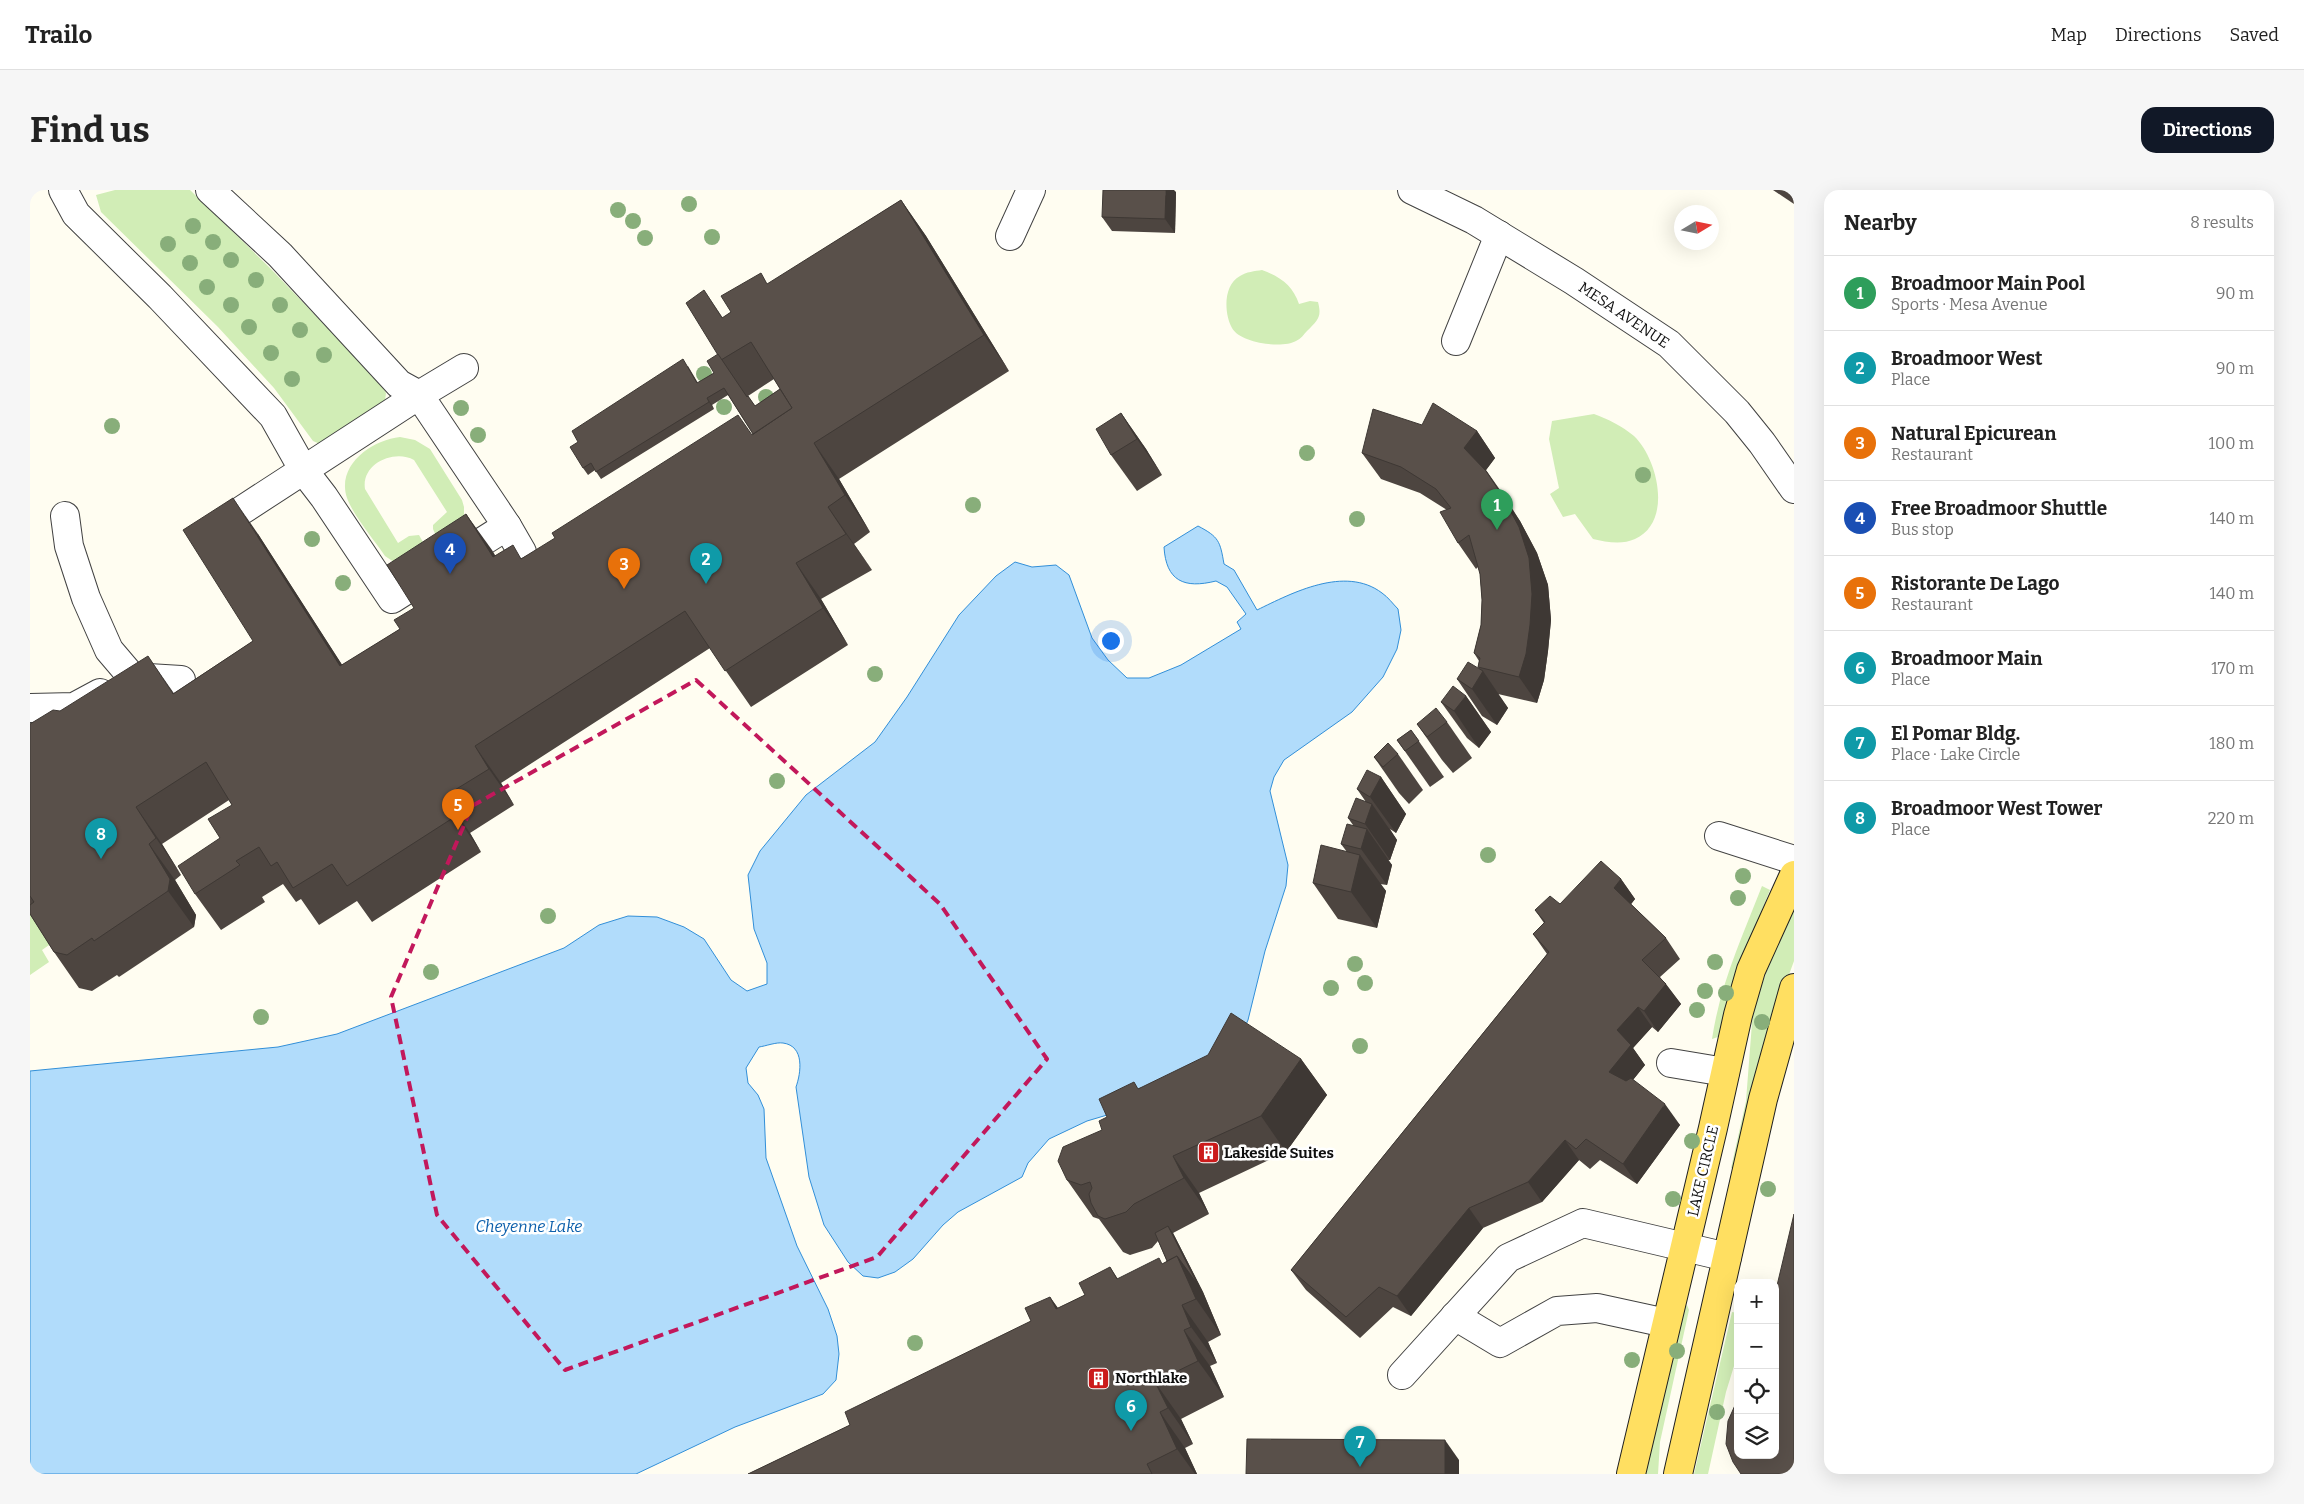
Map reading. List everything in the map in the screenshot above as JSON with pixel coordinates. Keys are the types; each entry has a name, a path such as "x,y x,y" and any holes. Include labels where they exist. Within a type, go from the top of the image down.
{"main road":[{"name":"LAKE CIRCLE","path":"1631,1474 1686,1246 1738,1015 1751,970 1794,875"},
{"path":"1678,1474 1763,1099 1794,988"}],"street":[{"path":"63,190 76,214 166,303 273,416 304,471 324,497 398,608 507,526"},
{"path":"210,190 280,255 399,384 419,395 507,526 522,552 521,563 507,574"},
{"path":"1010,236 1031,190"},
{"name":"MESA AVENUE","path":"1412,190 1466,216 1499,235 1669,344 1737,412 1793,487"},
{"path":"1456,341 1499,235"},
{"path":"236,514 419,395 464,368"},
{"path":"65,516 69,546 86,598 109,650 132,677"},
{"path":"30,708 74,707 132,677 181,680"},
{"path":"1719,836 1794,860"},
{"path":"1671,1063 1725,1072"},
{"path":"1402,1375 1508,1258 1584,1223 1727,1257"},
{"path":"1455,1316 1500,1343 1557,1311 1598,1308 1666,1323"}],"highlighted area":[{"path":"696,680 940,904 1047,1059 877,1257 565,1370 437,1215 391,997 472,806"}],"green space":[{"path":"115,190 190,190 271,269 381,384 386,393 385,401 320,444 313,441 274,388 218,327 101,212 96,195"},
{"path":"1262,270 1275,276 1290,287 1299,304 1310,301 1318,302 1320,311 1318,318 1298,340 1281,344 1262,343 1243,337 1232,328 1227,315 1227,300 1230,286 1234,280 1242,275"},
{"path":"1594,414 1615,423 1634,436 1650,459 1655,474 1658,505 1654,519 1647,531 1630,541 1614,542 1593,539 1575,514 1563,517 1550,494 1559,488 1549,439 1552,421"},
{"path":"400,437 415,440 430,449 462,500 464,519 439,543 433,525 447,512 414,460 397,456 380,461 368,472 365,480 365,489 398,543 409,536 419,535 424,544 394,562 385,556 359,520 347,498 345,486 347,475 359,456 378,443"},
{"path":"1762,886 1770,890 1736,974 1718,1037 1712,1039 1726,980"},
{"path":"1794,906 1794,961 1780,999 1738,1170 1731,1168 1746,1101 1753,1010 1774,950"},
{"path":"30,908 59,938 42,950 49,962 30,975"},
{"path":"1687,1305 1689,1310 1660,1442 1658,1474 1644,1474 1683,1308"},
{"path":"1732,1312 1734,1312 1734,1366 1726,1392 1708,1474 1694,1474"}],"water":[{"name":"Cheyenne Lake","path":"1198,526 1210,533 1220,545 1224,564 1234,570 1257,610 1302,590 1335,582 1352,581 1367,585 1382,593 1398,609 1401,630 1397,649 1383,677 1352,712 1284,760 1274,777 1270,791 1288,865 1286,886 1265,951 1248,1020 1235,1049 1134,1107 1087,1121 1049,1139 1028,1163 1022,1177 958,1212 943,1225 913,1259 895,1272 878,1278 863,1276 848,1262 824,1225 809,1177 796,1087 800,1061 795,1049 783,1043 759,1047 746,1068 748,1083 758,1095 764,1109 766,1158 797,1246 828,1309 837,1336 839,1354 836,1380 823,1394 735,1427 636,1474 30,1474 30,1071 278,1047 337,1034 564,948 599,925 628,916 657,917 684,927 704,939 731,980 747,991 767,984 767,963 754,929 748,875 760,851 806,795 875,742 907,697 959,615 996,576 1015,562 1032,567 1056,565 1069,575 1092,638 1108,660 1127,678 1149,678 1181,665 1241,629 1237,622 1246,614 1227,587 1216,581 1195,584 1186,583 1173,575 1168,568 1164,547"}],"building":[{"path":"1103,190 1166,190 1165,219 1102,217"},
{"path":"901,200 984,335 814,443 845,495 828,507 846,534 796,563 823,608 725,671 685,611 475,746 489,769 445,796 456,816 347,886 332,864 293,888 277,862 271,866 259,847 236,861 240,865 195,894 178,866 220,838 208,819 232,805 206,762 136,807 156,838 149,844 170,879 168,891 94,941 92,938 67,955 54,952 30,914 30,905 34,902 30,896 30,724 53,710 60,711 148,656 173,694 253,641 183,530 233,498 340,666 400,629 394,620 414,608 387,565 466,514 493,557 513,545 521,559 555,538 552,533 738,415 752,435 792,408 751,342 721,360 686,303 704,290 722,318 731,312 721,296 761,273 767,284"},
{"path":"718,354 755,406 780,389 792,408 753,434 724,388 707,398 709,402 596,472 591,463 583,468 570,447 578,442 572,431 683,359 697,383 714,373 707,361"},
{"path":"1433,403 1477,431 1464,448 1486,471 1502,495 1519,527 1529,558 1532,594 1530,625 1526,654 1519,677 1478,667 1480,658 1474,653 1481,625 1480,574 1469,535 1458,543 1440,512 1451,508 1436,489 1401,467 1362,453 1373,409 1422,425"},
{"path":"1121,413 1137,439 1111,455 1096,429"},
{"path":"1468,662 1483,671 1472,689 1457,679"},
{"path":"1453,686 1466,696 1454,711 1441,702"},
{"path":"1436,708 1447,722 1427,737 1417,724"},
{"path":"1411,730 1419,741 1405,751 1397,740"},
{"path":"1388,743 1398,754 1383,767 1374,757"},
{"path":"1367,770 1381,777 1370,797 1357,789"},
{"path":"1356,798 1372,804 1365,824 1348,818"},
{"path":"1347,824 1367,829 1361,849 1341,844"},
{"path":"1321,845 1360,855 1351,892 1313,883"},
{"path":"1601,861 1621,879 1614,888 1666,938 1642,960 1666,984 1644,1011 1638,1007 1617,1030 1631,1045 1609,1072 1626,1081 1631,1078 1665,1104 1623,1164 1586,1139 1576,1149 1565,1140 1528,1182 1469,1208 1397,1296 1379,1287 1346,1317 1291,1270 1549,952 1533,934 1545,922 1535,910 1550,896 1560,904"},
{"path":"1231,1013 1301,1059 1261,1116 1173,1156 1184,1178 1134,1204 1126,1212 1105,1219 1098,1216 1091,1203 1089,1194 1092,1188 1090,1182 1081,1185 1067,1180 1058,1161 1063,1147 1102,1130 1099,1121 1107,1117 1099,1099 1134,1082 1138,1089 1208,1055"},
{"path":"1794,1214 1794,1474 1741,1474 1733,1462 1726,1444 1728,1421 1734,1408 1734,1459 1779,1459 1779,1279"},
{"path":"1168,1226 1198,1285 1177,1256 1167,1261 1155,1233"},
{"path":"1177,1256 1196,1299 1182,1305 1191,1327 1184,1330 1198,1361 1155,1382 1168,1408 1160,1412 1177,1449 1147,1464 1152,1474 748,1474 850,1425 845,1412 1031,1321 1025,1308 1050,1297 1056,1309 1085,1295 1079,1283 1110,1267 1117,1279 1159,1258 1162,1264"},
{"path":"1247,1439 1445,1440 1445,1474 1246,1474"}],"place":[{"name":"Broadmoor Main Pool","path":"1497,530"},
{"name":"Free Broadmoor Shuttle","path":"450,574"},
{"name":"Broadmoor West","path":"706,584"},
{"name":"Natural Epicurean","path":"624,589"},
{"name":"Ristorante De Lago","path":"458,830"},
{"name":"Broadmoor West Tower","path":"101,859"},
{"name":"Lakeside Suites","path":"1208,1153"},
{"name":"Northlake","path":"1099,1378"},
{"name":"Broadmoor Main","path":"1131,1431"},
{"name":"El Pomar Bldg.","path":"1360,1467"}]}
